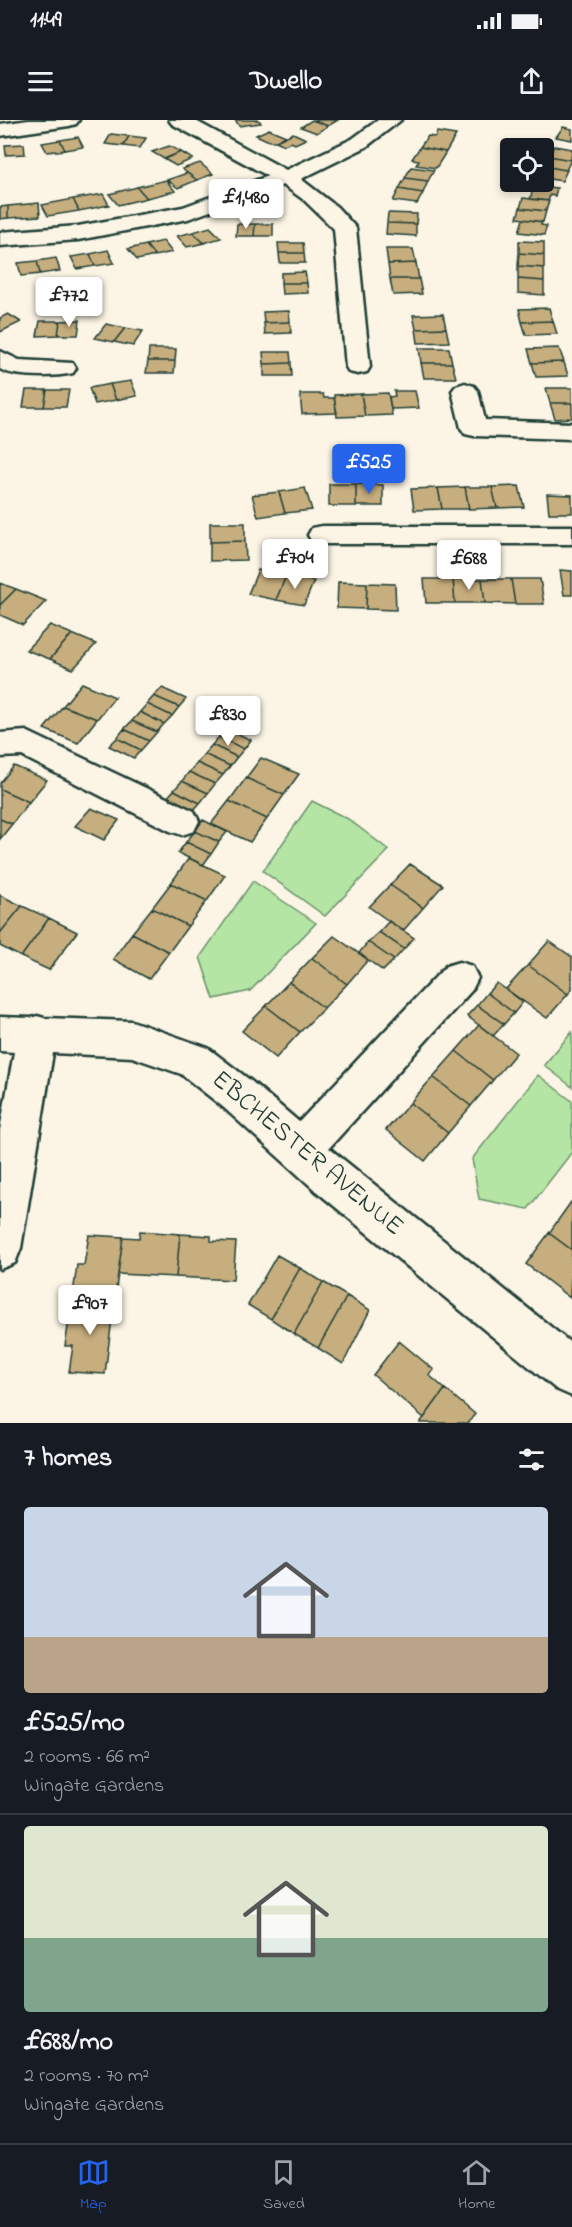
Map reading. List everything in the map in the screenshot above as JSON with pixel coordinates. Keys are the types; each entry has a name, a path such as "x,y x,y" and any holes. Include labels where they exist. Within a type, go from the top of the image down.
{"street":[{"path":"0,130 69,120"},
{"path":"178,120 284,178 334,214 345,228 358,367"},
{"path":"0,239 78,232 188,213 310,168 350,148 391,120"},
{"path":"0,358 14,367 64,368"},
{"path":"465,391 474,428 572,431"},
{"path":"322,535 572,535"},
{"path":"0,745 26,744 182,821"},
{"path":"300,1150 459,978"},
{"path":"0,1248 18,1033"},
{"name":"EBCHESTER AVENUE","path":"18,1033 132,1039 194,1061 237,1094 300,1150 572,1373"}],"green space":[{"path":"312,801 348,819 389,850 325,916 263,871"},
{"path":"253,881 316,923 250,991 214,999 200,957"},
{"path":"572,1032 572,1087 544,1065"},
{"path":"538,1075 572,1101 572,1152 528,1209 479,1199 472,1159"}],"building":[{"path":"235,120 259,120 261,123 239,126"},
{"path":"312,120 328,126 317,133 301,127"},
{"path":"312,120 338,120 328,126"},
{"path":"563,127 572,129 572,140 556,137"},
{"path":"269,129 286,136 276,141 269,141 256,135"},
{"path":"437,132 456,135 446,152 420,147 428,136 435,137"},
{"path":"293,133 306,139 295,144 291,142 284,145 276,141"},
{"path":"111,134 129,136 123,146 105,144"},
{"path":"129,136 146,138 140,148 123,146"},
{"path":"78,137 83,147 65,150 60,140"},
{"path":"60,140 65,150 47,152 42,143"},
{"path":"24,144 25,154 6,155 5,145"},
{"path":"169,146 181,152 164,159 152,152"},
{"path":"554,146 572,149 571,160 554,157"},
{"path":"420,147 446,152 436,168 416,165 419,160 412,159"},
{"path":"181,152 193,159 176,166 164,159"},
{"path":"554,157 571,160 566,170 554,168"},
{"path":"200,163 213,174 197,180 182,169"},
{"path":"411,167 434,170 428,181 405,178"},
{"path":"554,168 567,170 562,181 554,180"},
{"path":"187,173 197,180 178,188 167,180"},
{"path":"405,178 428,181 423,193 399,189"},
{"path":"166,180 175,191 147,198 137,187"},
{"path":"137,187 147,198 118,205 109,194"},
{"path":"554,188 557,188 555,196 550,195 548,201 530,199 532,192 554,192"},
{"path":"399,189 423,193 417,204 393,201"},
{"path":"103,194 109,205 79,211 73,199"},
{"path":"523,198 549,201 546,211 520,208"},
{"path":"73,199 79,211 48,216 42,205"},
{"path":"39,203 40,216 8,218 8,206"},
{"path":"8,206 8,218 0,219 0,207"},
{"path":"520,208 546,211 543,222 517,218"},
{"path":"388,213 417,214 416,224 387,223"},
{"path":"523,219 542,222 541,225 547,226 544,235 519,232"},
{"path":"387,223 416,224 416,236 386,234"},
{"path":"237,224 255,224 254,236 236,236"},
{"path":"255,224 273,224 273,236 254,236"},
{"path":"210,227 221,238 204,243 193,232"},
{"path":"193,232 204,243 187,247 177,236"},
{"path":"163,241 172,252 155,256 146,245"},
{"path":"519,241 544,242 544,255 519,253"},
{"path":"278,243 303,243 304,253 279,253"},
{"path":"146,245 155,256 137,260 128,249"},
{"path":"386,249 413,249 416,263 388,264"},
{"path":"108,250 114,263 95,266 90,254"},
{"path":"279,253 304,253 305,263 280,263"},
{"path":"519,253 544,255 544,268 518,266"},
{"path":"90,254 95,266 77,269 71,257"},
{"path":"56,258 60,271 40,274 37,261"},
{"path":"37,261 40,274 21,276 18,263"},
{"path":"416,263 419,279 390,279 388,264"},
{"path":"518,266 544,268 544,281 518,279"},
{"path":"305,272 307,283 281,283 281,273"},
{"path":"390,279 419,279 422,294 393,295"},
{"path":"518,279 544,281 544,295 518,293"},
{"path":"281,283 307,283 308,293 282,294"},
{"path":"549,308 553,321 522,322 519,309"},
{"path":"289,311 290,322 264,323 263,312"},
{"path":"8,314 21,322 0,332 0,318"},
{"path":"443,314 446,328 416,329 413,315"},
{"path":"80,320 78,335 58,335 60,321"},
{"path":"40,321 60,321 58,335 37,336"},
{"path":"553,321 557,334 526,335 522,322"},
{"path":"290,322 291,333 265,334 264,323"},
{"path":"106,324 125,328 114,342 95,338"},
{"path":"125,328 143,331 133,346 114,342"},
{"path":"446,328 449,342 418,343 416,329"},
{"path":"419,348 449,348 452,363 421,363"},
{"path":"559,348 564,362 532,363 528,349"},
{"path":"149,349 176,349 175,361 148,361"},
{"path":"263,352 290,352 291,363 264,364"},
{"path":"148,361 175,361 174,373 146,373"},
{"path":"564,362 568,376 536,377 532,363"},
{"path":"291,363 292,376 264,376 264,364"},
{"path":"421,363 452,363 456,378 424,378"},
{"path":"131,381 137,396 116,400 110,384"},
{"path":"110,384 116,400 95,404 89,388"},
{"path":"546,388 572,388 572,403 550,403"},
{"path":"26,390 47,390 44,407 23,407"},
{"path":"47,390 69,390 66,407 44,407"},
{"path":"394,391 415,391 419,408 391,409 389,397 395,396"},
{"path":"388,393 392,415 365,416 361,394"},
{"path":"300,394 323,394 324,398 334,398 337,413 302,414"},
{"path":"361,394 365,416 337,417 334,395"},
{"path":"550,403 572,403 572,418 555,419"},
{"path":"329,484 356,484 356,506 329,506"},
{"path":"356,484 383,485 383,506 356,506"},
{"path":"519,486 524,507 497,508 492,487"},
{"path":"465,487 492,487 497,508 469,509"},
{"path":"465,487 469,509 442,509 438,488"},
{"path":"305,488 312,510 285,513 279,492"},
{"path":"438,488 442,509 414,510 411,489"},
{"path":"279,492 285,513 258,517 252,495"},
{"path":"547,494 572,495 572,513 549,513"},
{"path":"210,523 245,523 245,541 210,542"},
{"path":"245,541 246,560 210,561 210,542"},
{"path":"258,570 286,576 276,600 248,594"},
{"path":"560,570 572,571 572,595 564,595"},
{"path":"286,576 314,581 304,605 276,600"},
{"path":"424,579 453,579 455,603 426,603"},
{"path":"453,579 482,579 485,603 455,603"},
{"path":"482,579 511,579 515,604 485,603"},
{"path":"511,579 540,579 544,604 515,604"},
{"path":"338,582 367,583 366,609 337,608"},
{"path":"0,583 16,589 0,605"},
{"path":"367,583 395,584 396,610 366,609"},
{"path":"16,589 46,601 23,625 0,615 0,605"},
{"path":"50,625 72,634 50,659 26,650"},
{"path":"72,634 96,644 73,669 50,659"},
{"path":"82,683 115,697 97,719 63,706"},
{"path":"162,688 186,699 179,707 154,696"},
{"path":"154,696 179,707 172,716 147,704"},
{"path":"147,704 172,716 164,724 140,712"},
{"path":"63,706 97,719 78,743 44,729"},
{"path":"140,712 164,724 157,732 132,721"},
{"path":"132,721 157,732 149,741 124,729"},
{"path":"226,728 251,740 244,749 219,737"},
{"path":"124,729 149,741 141,750 117,738"},
{"path":"219,737 244,749 237,757 212,745"},
{"path":"117,738 141,750 134,758 109,746"},
{"path":"212,745 237,757 230,766 204,754"},
{"path":"204,754 230,766 223,775 197,763"},
{"path":"261,758 299,774 284,795 246,778"},
{"path":"197,763 223,775 215,784 189,772"},
{"path":"14,766 47,780 29,802 0,789 0,783"},
{"path":"189,772 215,784 208,793 182,781"},
{"path":"246,778 284,795 267,819 229,801"},
{"path":"182,781 208,793 200,803 174,790"},
{"path":"0,789 29,802 12,824 0,819"},
{"path":"174,790 200,803 192,812 166,799"},
{"path":"229,801 267,819 250,842 211,824"},
{"path":"91,808 119,820 104,840 75,826"},
{"path":"0,819 12,824 0,839"},
{"path":"203,820 227,832 219,842 195,831"},
{"path":"195,831 219,842 211,854 186,842"},
{"path":"186,842 211,854 203,865 178,853"},
{"path":"189,858 225,875 207,901 171,883"},
{"path":"410,864 443,885 423,908 390,885"},
{"path":"171,883 207,901 188,926 152,908"},
{"path":"390,885 423,908 403,931 369,907"},
{"path":"0,895 22,906 0,933"},
{"path":"22,906 49,918 21,957 0,946 0,933"},
{"path":"152,908 188,926 169,952 132,933"},
{"path":"49,918 77,932 49,970 21,957"},
{"path":"389,921 414,938 404,949 379,932"},
{"path":"379,932 404,949 394,960 368,942"},
{"path":"132,933 169,952 149,979 113,959"},
{"path":"334,936 368,960 347,984 312,958"},
{"path":"549,941 572,957 572,989 568,994 528,965"},
{"path":"368,942 394,960 383,971 359,953"},
{"path":"312,958 347,984 324,1008 289,982"},
{"path":"528,965 568,994 547,1018 506,989"},
{"path":"289,982 324,1008 300,1032 266,1006"},
{"path":"497,983 523,1002 514,1013 487,993"},
{"path":"487,993 514,1013 504,1024 477,1005"},
{"path":"477,1005 504,1024 493,1036 467,1016"},
{"path":"266,1006 300,1032 276,1058 242,1031"},
{"path":"479,1025 516,1053 493,1080 456,1051"},
{"path":"456,1051 493,1080 471,1106 433,1077"},
{"path":"433,1077 471,1106 448,1133 410,1103"},
{"path":"410,1103 448,1133 425,1161 386,1130"},
{"path":"572,1203 572,1250 549,1233"},
{"path":"140,1231 180,1234 176,1277 118,1274 123,1237 139,1238"},
{"path":"549,1233 572,1250 570,1298 526,1264"},
{"path":"180,1234 211,1236 211,1241 236,1242 233,1280 176,1277"},
{"path":"89,1235 123,1237 114,1303 72,1301 77,1265 84,1265"},
{"path":"277,1255 300,1268 271,1319 248,1305"},
{"path":"300,1268 323,1282 294,1334 271,1319"},
{"path":"323,1282 347,1296 318,1348 294,1334"},
{"path":"347,1296 370,1310 343,1364 318,1348"},
{"path":"72,1301 114,1303 105,1374 69,1372 73,1346 65,1346"},
{"path":"399,1341 434,1370 429,1375 445,1389 424,1418 373,1375"},
{"path":"445,1389 475,1414 468,1423 420,1423"}]}
